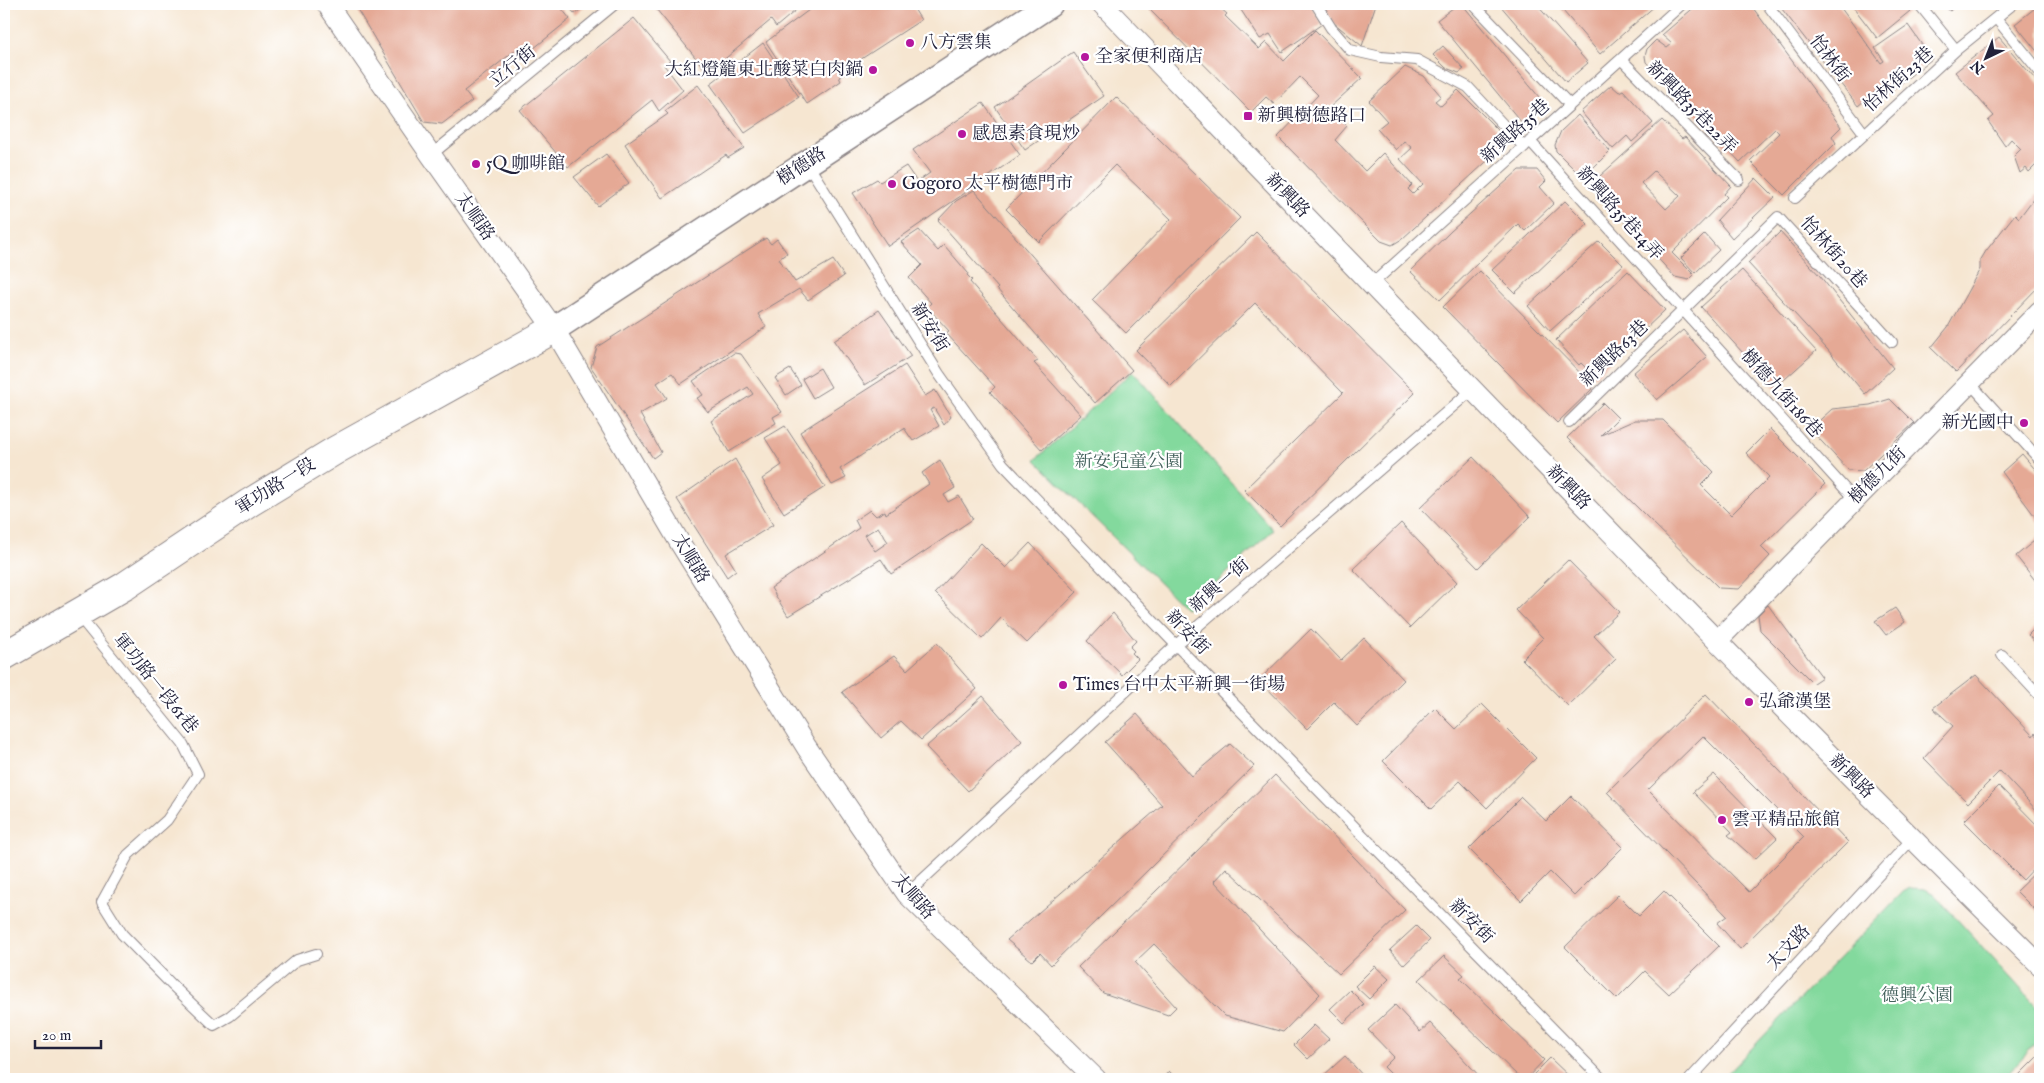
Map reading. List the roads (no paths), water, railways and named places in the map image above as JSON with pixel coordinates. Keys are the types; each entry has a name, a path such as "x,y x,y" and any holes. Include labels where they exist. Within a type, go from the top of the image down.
{"main road":[{"name":"軍功路一段","path":"4,656 78,615 249,503 336,450 554,329"}],"street":[{"name":"太順路","path":"327,4 431,156 554,329 680,543 807,748 907,894 1096,1079"},
{"name":"樹德路","path":"554,329 1050,4"},
{"name":"新興路","path":"1102,4 1472,390 1912,839 2040,965"},
{"name":"樹德九街","path":"1717,641 2040,311"}],"lane":[{"name":"立行街","path":"431,156 615,4"},
{"name":"新興路35巷14弄","path":"1316,4 1331,28 1350,50 1380,57 1417,60 1468,87 1527,144 1684,309"},
{"path":"1473,4 1570,105"},
{"name":"新興路35巷","path":"1372,284 1682,4"},
{"name":"怡林街","path":"1767,4 1864,133"},
{"path":"1919,4 1956,50"},
{"name":"怡林街23巷","path":"1864,133 1956,50 2013,4"},
{"path":"1996,18 2040,72"},
{"name":"新興路35巷22弄","path":"1621,59 1739,180"},
{"name":"怡林街20巷","path":"1795,198 1864,133"},
{"name":"新安街","path":"807,163 939,374 1003,464 1176,645 1602,1079"},
{"name":"怡林街20巷","path":"1684,309 1778,217 1892,342"},
{"name":"新興路63巷","path":"1568,422 1684,309"},
{"name":"樹德九街186巷","path":"1684,309 1855,500"},
{"path":"1970,383 2040,460"},
{"name":"新興一街","path":"907,894 1176,645 1472,390"},
{"name":"軍功路一段61巷","path":"78,615 184,744 198,774 167,820 128,855 102,902 122,934 214,1025 230,1016 297,960 316,954"},
{"path":"2002,656 2040,696"},
{"name":"太文路","path":"1690,1079 1912,839"}],"place":[{"name":"八方雲集","path":"910,43"},
{"name":"全家便利商店","path":"1085,57"},
{"name":"大紅燈籠東北酸菜白肉鍋","path":"873,70"},
{"name":"新興樹德路口","path":"1248,116"},
{"name":"感恩素食現炒","path":"962,134"},
{"name":"5Q 咖啡館","path":"476,164"},
{"name":"Gogoro 太平樹德門市","path":"892,184"},
{"name":"新光國中","path":"2024,423"},
{"name":"Times 台中太平新興一街場","path":"1063,685"},
{"name":"弘爺漢堡","path":"1749,702"},
{"name":"雲平精品旅館","path":"1722,820"}],"park label":[{"name":"新安兒童公園","path":"1129,462"},
{"name":"德興公園","path":"1917,996"}]}
